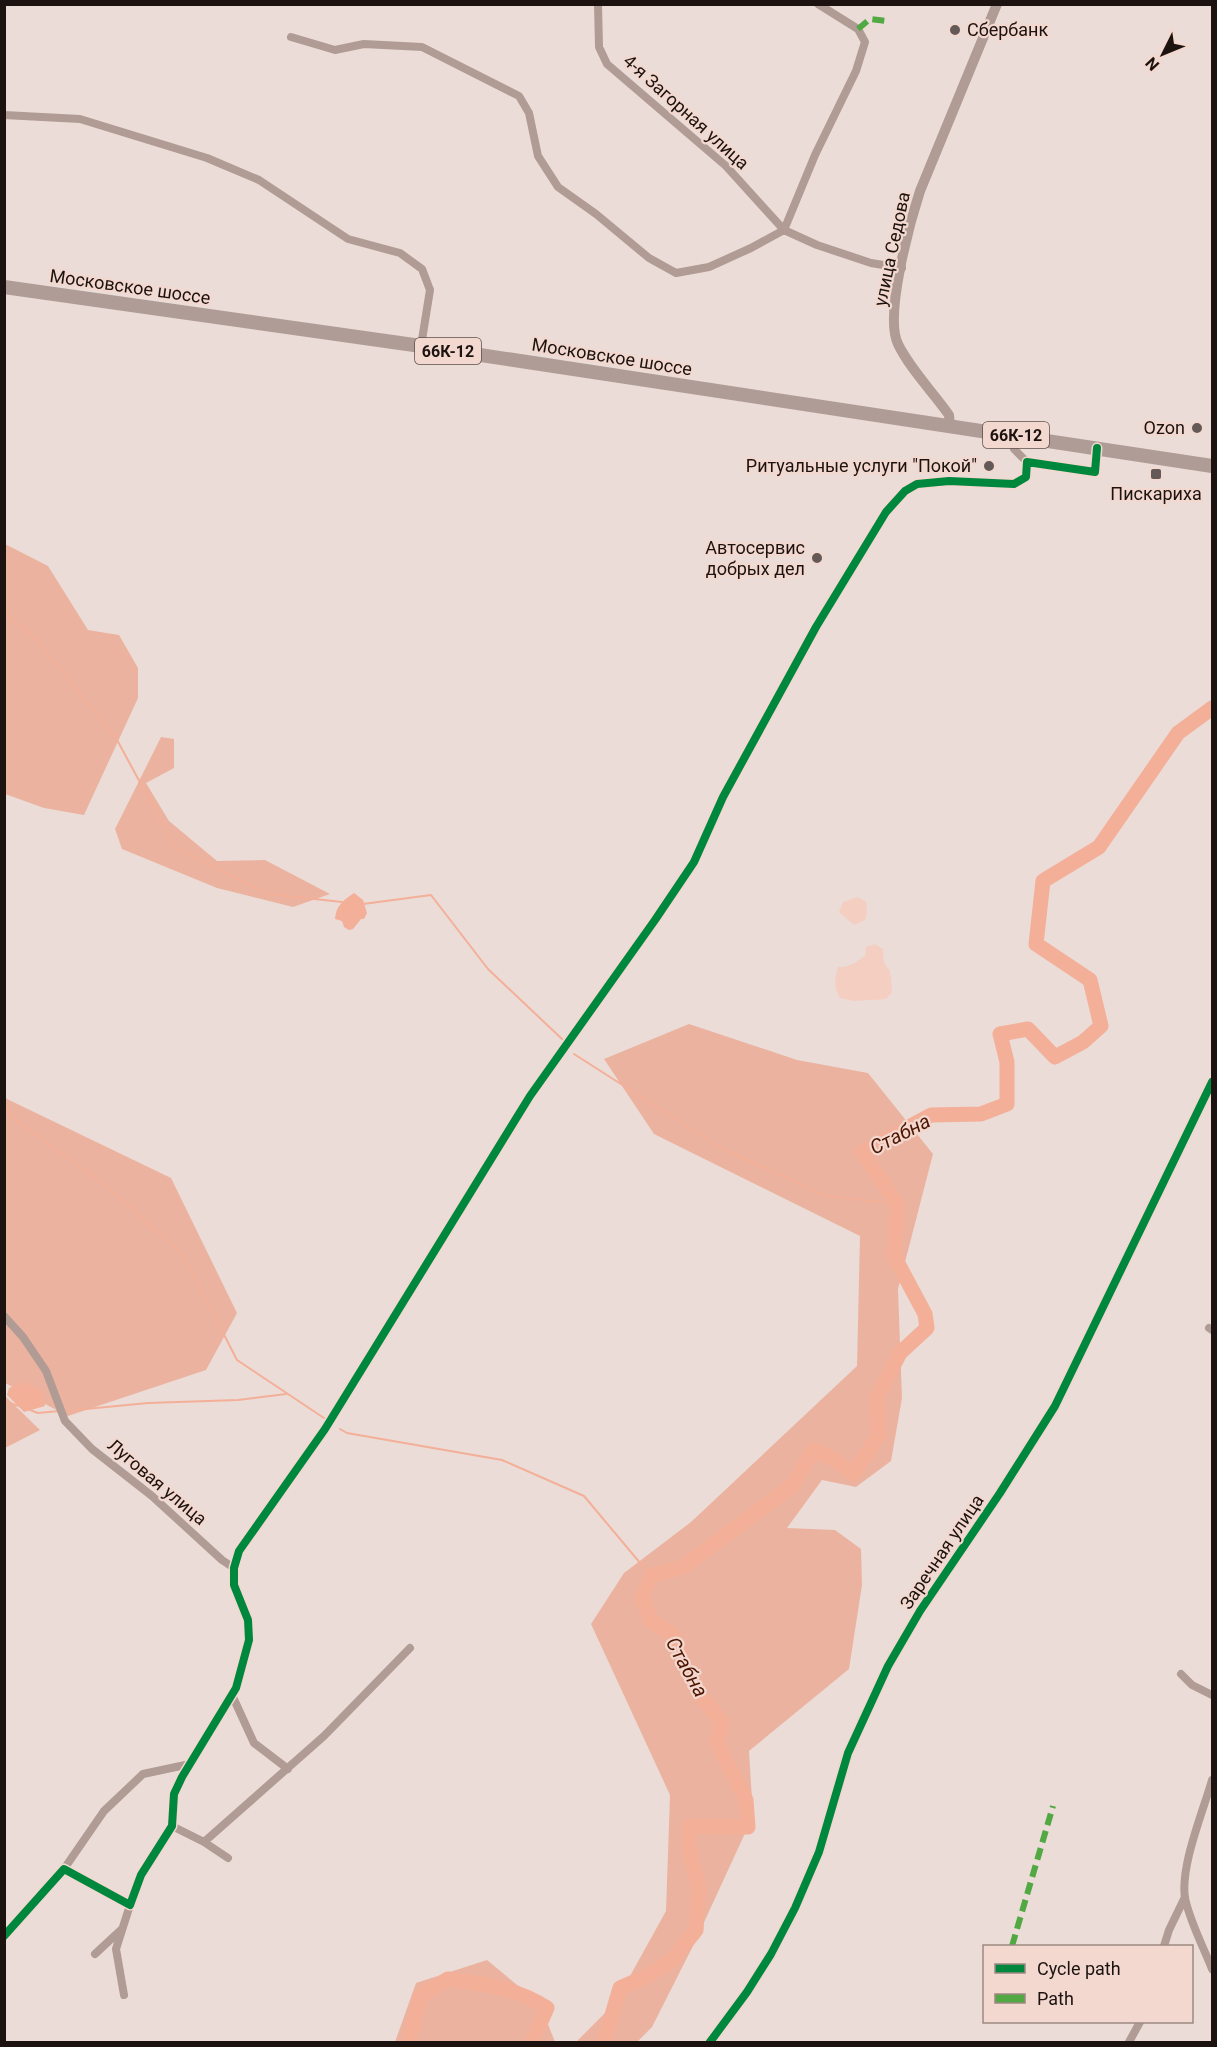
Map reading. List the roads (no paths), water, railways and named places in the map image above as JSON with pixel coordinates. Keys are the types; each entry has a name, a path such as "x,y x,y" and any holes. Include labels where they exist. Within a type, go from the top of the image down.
{"main road":[{"name":"Московское шоссе","path":"4,287 421,346 1212,466"}],"street":[{"name":"4-я Загорная улица","path":"598,4 599,47 607,64 726,166 784,230 871,263 902,268"},
{"path":"291,37 335,50 364,44 422,47 519,96 529,113 538,156 558,187 596,214 649,258 676,273 709,267 784,230 814,155 856,71 866,42 858,29 818,4"},
{"name":"улица Седова","path":"950,426 949,415 902,352 894,334 893,324 912,218 930,164 997,4"},
{"path":"4,115 80,119 207,159 259,180 348,239 400,253 422,269 430,290 421,346"},
{"path":"1013,435 1014,448 1027,462 1095,472 1097,448"},
{"path":"124,1995 116,1949 130,1905 141,1875 172,1826 174,1794 236,1688 249,1640 248,1620 234,1585 234,1568 239,1551 326,1430 530,1096 694,862 723,797 816,627 886,512 905,491 917,484 950,481 1014,484 1026,477 1027,462"},
{"name":"Заречная улица","path":"710,2043 771,1954 795,1908 819,1852 848,1753 888,1666 920,1611 1000,1493 1055,1406 1212,1082"},
{"name":"Луговая улица","path":"4,1316 23,1336 46,1371 64,1417 92,1449 152,1496 222,1560 234,1568"},
{"path":"204,1842 324,1736 410,1648"},
{"path":"1181,1674 1192,1684 1212,1695"},
{"path":"232,1695 254,1743 288,1769"},
{"path":"4,1936 64,1869 104,1811 143,1774 190,1764"},
{"path":"1212,1780 1187,1865 1185,1897 1212,1969"},
{"path":"172,1826 204,1842 228,1858"},
{"path":"64,1869 130,1905"},
{"path":"1165,1945 1169,1930 1185,1897"},
{"path":"95,1953 122,1929"},
{"path":"1129,2043 1139,2023"}],"waterway":[{"path":"4,613 34,637 116,738 176,849 269,894 342,902"},
{"name":"Стабна","path":"604,2042 620,1988 643,1978 671,1961 696,1930 699,1890 689,1847 689,1826 748,1827 746,1800 717,1743 722,1722 700,1695 672,1634 651,1621 642,1598 651,1576 683,1567 793,1485 813,1450 834,1459 853,1474 879,1435 877,1397 900,1353 927,1328 925,1314 894,1256 897,1204 862,1152 931,1115 981,1114 1007,1104 1007,1062 1000,1034 1028,1029 1055,1057 1083,1042 1101,1026 1090,980 1036,944 1043,881 1099,847 1178,733 1212,708"},
{"path":"363,904 431,895 488,969 562,1039"},
{"path":"574,1054 721,1148 827,1196 897,1204"},
{"path":"4,1106 16,1120 109,1188 183,1255 237,1360 324,1418"},
{"path":"65,1411 148,1403 238,1400 286,1394"},
{"path":"4,1401 19,1406"},
{"path":"30,1410 38,1413 59,1411"},
{"path":"340,1429 347,1433 502,1460 584,1496 651,1576"},
{"name":"Стабна","path":"409,2042 420,1996 448,1979 512,1991 547,2008 532,2042"}],"place":[{"name":"Сбербанк","path":"955,30"},
{"name":"Ozon","path":"1197,428"},
{"name":"Ритуальные услуги \"Покой\"","path":"989,466"},
{"name":"Пискариха","path":"1156,474"},
{"name":"Автосервис добрых дел","path":"817,558"}]}
